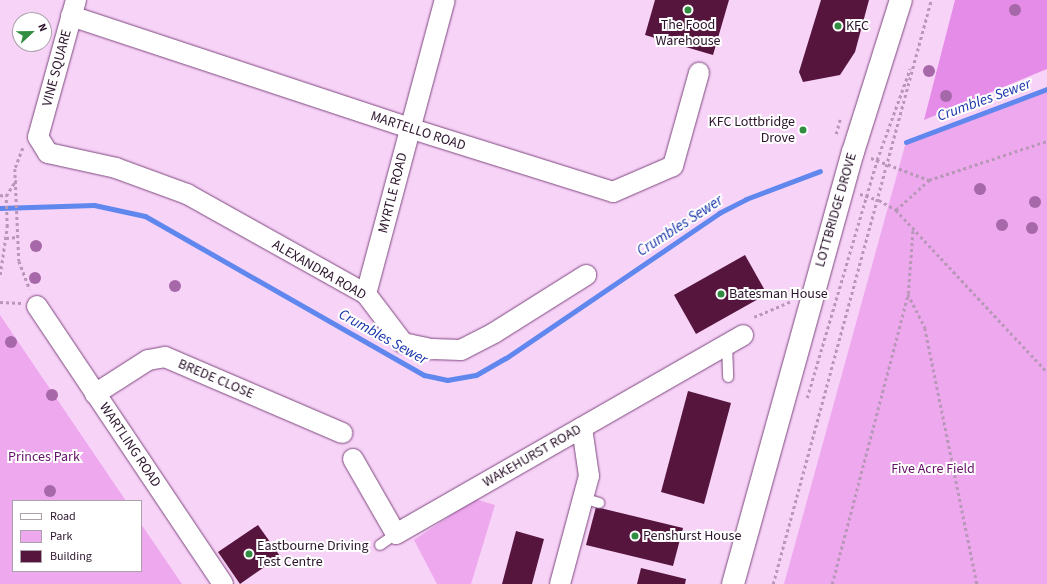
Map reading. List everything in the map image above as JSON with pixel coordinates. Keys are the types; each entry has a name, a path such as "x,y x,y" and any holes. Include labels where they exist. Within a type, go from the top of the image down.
{"street":[{"name":"MYRTLE ROAD","path":"366,294 409,128 445,0"},
{"name":"LOTTBRIDGE DROVE","path":"733,584 853,152 901,0"},
{"name":"MARTELLO ROAD","path":"73,8 409,128 613,192 673,166 699,73"},
{"name":"VINE SQUARE","path":"38,137 73,8"},
{"name":"ALEXANDRA ROAD","path":"38,137 48,153 116,168 187,194 366,294 403,343 432,349 461,350 494,333 586,274"},
{"name":"WARTLING ROAD","path":"37,306 223,584"},
{"name":"WAKEHURST ROAD","path":"396,534 735,340"},
{"name":"BREDE CLOSE","path":"95,394 148,360 165,357 342,433"},
{"path":"560,584 591,501 582,428"},
{"path":"353,460 396,534"}],"lane":[{"path":"728,377 735,340"},
{"path":"380,545 396,534"}],"path":[{"path":"773,584 889,164 915,57 931,0"},
{"path":"806,400 877,160 915,57"},
{"path":"37,306 19,261 15,169 25,142 38,137"},
{"path":"896,210 929,180 1047,141"},
{"path":"853,152 929,180"},
{"path":"0,275 7,227 6,196 16,180"},
{"path":"843,189 879,200 896,210 1047,372"},
{"path":"0,195 6,196"},
{"path":"832,584 908,294 913,227"},
{"path":"6,238 18,236"},
{"path":"908,294 926,328 978,584"}],"green space":[{"name":"Five Acre Field","path":"1047,89 1047,584 784,584 906,142"},
{"name":"Princes Park","path":"0,315 125,500 12,500 12,572 142,572 142,525 182,584 0,584"},
{"path":"475,499 495,505 471,584 437,584 414,540"}],"shaded area":[{"path":"955,0 1047,0 1047,69 924,120"}],"building":[{"path":"655,0 729,0 713,55 645,35"},
{"name":"KFC","path":"821,0 869,0 855,52 840,75 803,82 799,72"},
{"name":"Batesman House","path":"745,255 767,294 696,334 674,295"},
{"path":"688,391 731,403 704,504 661,492"},
{"name":"Penshurst House","path":"596,507 683,528 673,566 586,545"},
{"name":"Eastbourne Driving Test Centre","path":"258,525 280,556 240,584 218,552"},
{"path":"516,531 544,539 532,584 502,584"},
{"path":"641,568 686,579 685,584 637,584"}],"waterway":[{"name":"Crumbles Sewer","path":"906,142 1047,89"},
{"name":"Crumbles Sewer","path":"0,208 94,205 145,216 424,375 447,380 476,375 506,358 719,213 746,199 820,171"}],"place":[{"name":"The Food Warehouse","path":"688,10"},
{"name":"KFC","path":"838,26"},
{"name":"KFC Lottbridge Drove","path":"803,130"},
{"name":"Batesman House","path":"721,294"},
{"name":"Penshurst House","path":"635,536"},
{"name":"Eastbourne Driving Test Centre","path":"249,554"}]}
